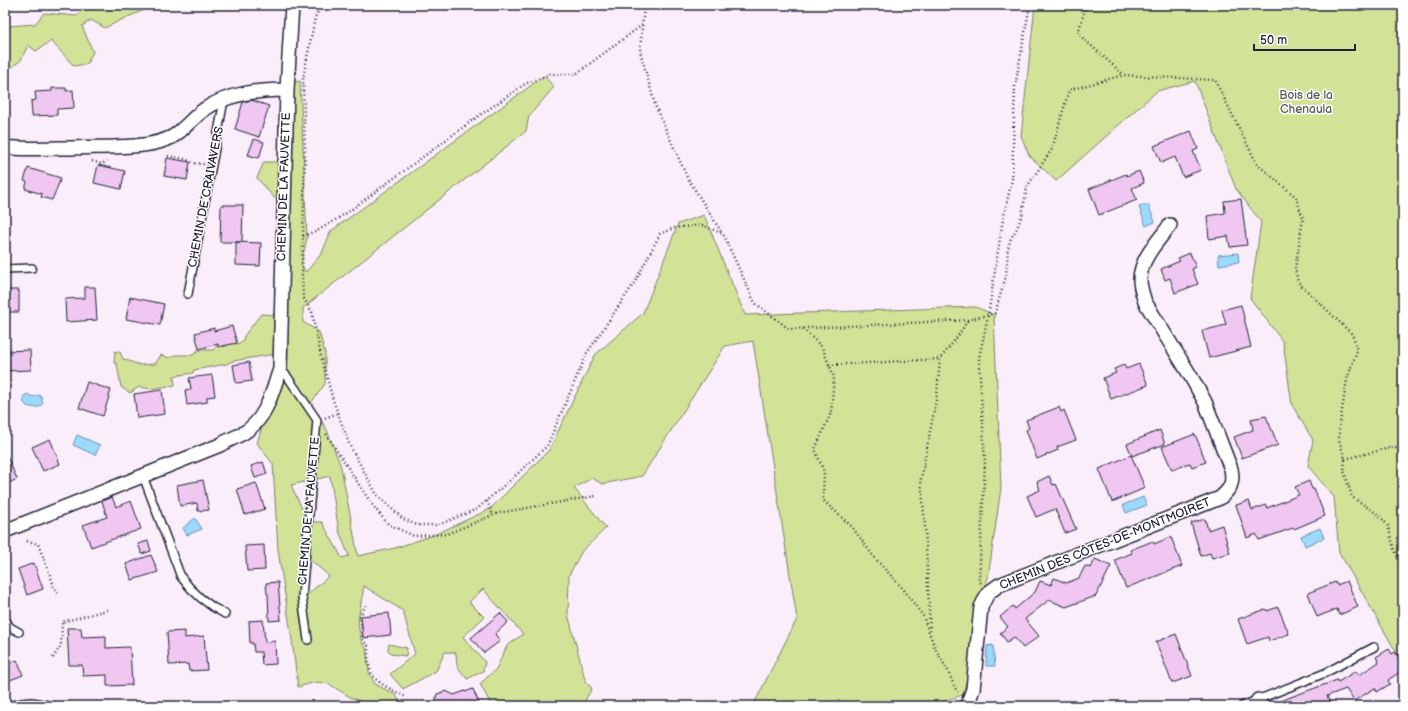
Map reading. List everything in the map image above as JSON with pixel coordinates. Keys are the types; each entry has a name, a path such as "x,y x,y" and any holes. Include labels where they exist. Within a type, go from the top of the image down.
{"street":[{"name":"CHEMIN DE LA FAUVETTE","path":"5,531 220,445 246,431 256,423 265,411 280,370 287,90 292,5"},
{"name":"CHEMIN DE CRAIVAVERS","path":"5,147 81,148 142,145 158,142 173,136 206,109 238,94 260,91 287,90"},
{"name":"CHEMIN DES CÔTES-DE-MONTMOIRET","path":"966,705 974,689 981,607 988,593 999,585 1220,498 1231,485 1233,478 1231,469 1205,402 1145,302 1142,293 1140,281 1141,273 1148,255 1170,225"}],"lane":[{"name":"CHEMIN DE CRAIVAVERS","path":"188,294 224,100"},
{"path":"5,269 32,268"},
{"name":"CHEMIN DE LA FAUVETTE","path":"280,370 287,376 317,420 302,597 308,640"},
{"path":"143,476 182,577 191,590 209,605 225,614"},
{"path":"5,618 10,627 18,632"},
{"path":"1242,706 1259,703 1325,673 1374,646"},
{"path":"8,706 32,702 52,706"}],"path":[{"path":"321,5 315,18 303,78 305,150 303,297 312,312 321,356 338,413 350,446 377,495 403,519 417,524 438,525 478,509 487,501 547,446 587,353 635,282 660,234 674,228 702,225 723,234"},
{"path":"644,5 640,51 655,105 687,177 723,234 755,303 789,329 968,320 995,313 1006,276 1008,248 1011,238 1022,216 1027,187 1052,149 1069,90 1124,75 1215,80 1257,164 1296,197 1303,219 1295,269 1298,282 1353,335 1357,350 1347,378 1339,429 1339,440 1344,458 1344,471 1352,497 1379,515 1388,526 1394,549 1403,567"},
{"path":"988,593 979,580 985,463 979,358 988,316 1002,225 1012,179 1015,86 1030,5"},
{"path":"1086,5 1078,34 1124,75"},
{"path":"303,236 319,230 348,212 473,120 525,84 550,74 576,74 642,25"},
{"path":"168,156 185,159 193,163 212,166"},
{"path":"930,634 925,526 921,479 936,395 940,359 958,336 968,320"},
{"path":"802,329 822,347 834,377 830,413 815,449 824,472 823,500 852,528 874,557 904,590 923,616 935,648 948,670 955,688 966,705"},
{"path":"829,365 940,359"},
{"path":"317,420 373,506 388,524 414,536 447,534 493,515 596,496"},
{"path":"1344,458 1394,447 1403,453"},
{"path":"487,501 493,515"},
{"path":"27,541 38,544 53,586 59,594"},
{"path":"366,605 360,616 360,627 363,642 368,646 368,661 371,673 378,681 406,698"},
{"path":"53,658 62,645 62,622 107,610"}],"green space":[{"path":"86,5 156,5 105,28 91,20 82,26 93,52 87,64 74,66 51,41 36,51 28,45 21,60 6,72 5,29 8,26 35,24 44,13 77,16"},
{"name":"Bois de la Chenaula","path":"1035,5 1403,5 1403,664 1339,552 1334,497 1308,466 1313,440 1292,405 1283,342 1250,298 1261,222 1236,189 1195,81 1157,91 1056,181 1029,155 1021,136"},
{"path":"544,76 554,87 529,116 526,131 303,308 303,322 319,332 325,353 325,384 311,403 327,430 341,467 358,556 395,548 434,535 490,509 549,450 595,355 643,313 678,224 704,215 745,315 976,307 994,315 1001,488 988,578 977,605 970,666 963,695 927,706 753,706 797,619 753,341 725,346 642,476 602,484 592,478 574,488 606,528 582,551 569,575 568,614 586,683 592,688 582,706 492,706 480,684 496,669 507,646 523,634 483,589 469,602 484,617 463,637 485,662 483,671 467,679 457,666 456,653 445,652 436,671 403,689 390,674 415,654 403,611 364,586 358,625 362,643 366,648 369,672 375,684 396,695 402,706 371,706 350,697 329,684 316,682 298,687 278,550 273,464 257,443 268,408 286,372 288,214 257,178 264,162 288,162 290,83 300,81 307,238 301,264 306,272 322,253 331,231","holes":["330,476 339,531 349,556 342,558 322,522 312,522 306,556 329,576 300,601 304,513 291,485"]},
{"path":"261,314 276,315 275,354 233,361 226,364 194,370 193,373 174,376 175,385 152,389 139,387 130,393 121,387 117,364 114,363 115,351 120,352 123,359 140,365 155,364 161,355 170,358 175,355 193,355 198,350 213,350 219,344 224,347 230,343 237,344 243,341 244,336"},
{"path":"389,644 407,648 406,656 392,654 388,650"}],"water":[{"path":"1148,204 1155,222 1146,226 1139,207"},
{"path":"1238,253 1239,262 1219,265 1218,255"},
{"path":"27,394 33,397 38,395 41,396 43,403 36,408 27,406 24,403 23,397"},
{"path":"77,435 100,445 95,455 73,445"},
{"path":"1143,497 1147,505 1126,513 1123,505"},
{"path":"195,518 202,529 187,535 183,528"},
{"path":"1320,528 1324,538 1305,546 1301,536"},
{"path":"993,645 995,666 986,666 987,646"}],"building":[{"path":"52,88 66,88 66,91 73,90 74,108 57,109 57,115 32,116 31,101 36,100 35,92 52,91"},
{"path":"251,100 269,106 259,137 235,129 243,102"},
{"path":"1191,131 1198,149 1193,151 1201,170 1183,177 1175,157 1161,163 1154,146"},
{"path":"254,139 264,142 259,158 248,155"},
{"path":"167,158 190,162 187,180 164,176"},
{"path":"98,165 125,171 121,189 94,183"},
{"path":"28,168 61,178 52,200 41,197 42,194 25,189 27,182 24,181"},
{"path":"1139,171 1144,183 1132,188 1137,200 1099,215 1089,189 1126,174 1127,176"},
{"path":"1241,199 1247,245 1230,247 1228,236 1209,239 1207,216 1225,213 1224,201"},
{"path":"221,205 243,205 242,242 220,242"},
{"path":"236,242 261,243 260,266 236,265"},
{"path":"1190,253 1196,267 1192,269 1198,284 1175,293 1170,278 1165,280 1161,269 1180,261 1178,258"},
{"path":"85,287 95,287 97,320 66,322 65,299 85,298"},
{"path":"5,290 19,290 19,312 7,312 7,306 5,306"},
{"path":"130,297 164,304 160,325 126,319"},
{"path":"1241,305 1251,347 1209,358 1202,331 1226,325 1222,310"},
{"path":"232,326 237,343 218,347 218,344 199,349 195,333 214,328 214,331"},
{"path":"30,350 31,370 5,371 5,351"},
{"path":"249,362 252,381 236,383 233,365"},
{"path":"1139,364 1148,385 1111,399 1103,378 1116,373 1114,369 1124,365 1126,369"},
{"path":"212,375 215,396 207,397 207,402 187,405 185,390 191,389 189,378"},
{"path":"87,382 111,390 103,416 79,408"},
{"path":"162,390 165,414 137,418 134,394"},
{"path":"1059,407 1061,412 1064,410 1076,440 1057,447 1058,450 1037,459 1026,430 1029,428 1026,420"},
{"path":"1266,416 1278,445 1242,458 1234,437 1253,430 1251,419"},
{"path":"1160,430 1165,444 1132,456 1127,444"},
{"path":"1195,434 1206,462 1192,467 1190,463 1172,470 1162,447"},
{"path":"50,439 60,464 43,471 32,447"},
{"path":"5,452 17,479 5,485"},
{"path":"1131,455 1145,488 1112,502 1099,469"},
{"path":"263,462 267,474 255,478 251,466"},
{"path":"1049,476 1053,485 1056,484 1076,529 1065,533 1055,509 1036,517 1027,496 1040,490 1037,482"},
{"path":"203,480 209,510 198,511 197,503 180,506 177,485"},
{"path":"1309,481 1312,489 1314,489 1325,516 1294,529 1293,528 1259,540 1256,534 1247,538 1236,505 1249,501 1252,510 1266,505 1267,508 1299,495 1295,487"},
{"path":"256,483 265,509 245,515 237,489"},
{"path":"112,497 116,507 131,501 141,529 91,547 83,525 107,517 102,501"},
{"path":"1205,519 1208,530 1222,525 1230,553 1212,558 1210,553 1201,556 1191,523"},
{"path":"1171,537 1182,566 1126,588 1115,560 1132,553 1130,550 1153,541 1154,544"},
{"path":"148,541 151,551 142,554 138,544"},
{"path":"264,545 265,570 247,571 245,546"},
{"path":"151,555 158,572 132,580 126,564"},
{"path":"1095,559 1111,566 1096,596 1066,607 1049,600 1025,619 1039,636 1023,648 1014,637 1007,642 1000,633 1008,627 1000,617 1013,606 1015,609 1035,592 1040,581 1051,585 1054,578 1066,583 1079,578 1085,566 1091,568"},
{"path":"34,563 43,589 27,595 18,569"},
{"path":"1347,581 1358,607 1339,615 1337,609 1317,617 1308,593 1335,582 1337,585"},
{"path":"278,582 281,620 269,621 266,583"},
{"path":"1278,607 1289,634 1269,641 1268,637 1247,644 1238,619 1266,609 1267,611"},
{"path":"389,613 391,635 363,638 361,616"},
{"path":"500,613 508,622 495,634 500,641 484,653 471,638"},
{"path":"263,620 265,642 275,641 276,664 262,665 261,652 254,652 253,643 250,643 249,621"},
{"path":"67,628 81,628 82,637 106,636 106,648 130,647 132,685 107,686 107,675 83,676 82,665 69,665"},
{"path":"185,631 185,638 204,636 207,670 189,671 188,664 169,665 167,632"},
{"path":"1176,634 1192,676 1172,683 1156,642"},
{"path":"1389,649 1392,654 1395,652 1403,664 1403,670 1388,680 1390,684 1377,692 1375,688 1354,701 1346,689 1327,696 1331,706 1269,706 1337,680 1338,682 1356,671 1359,675 1379,662 1376,657"},
{"path":"17,660 23,675 5,682 5,665"},
{"path":"473,689 480,706 434,706 437,694 446,691 454,695"}]}
